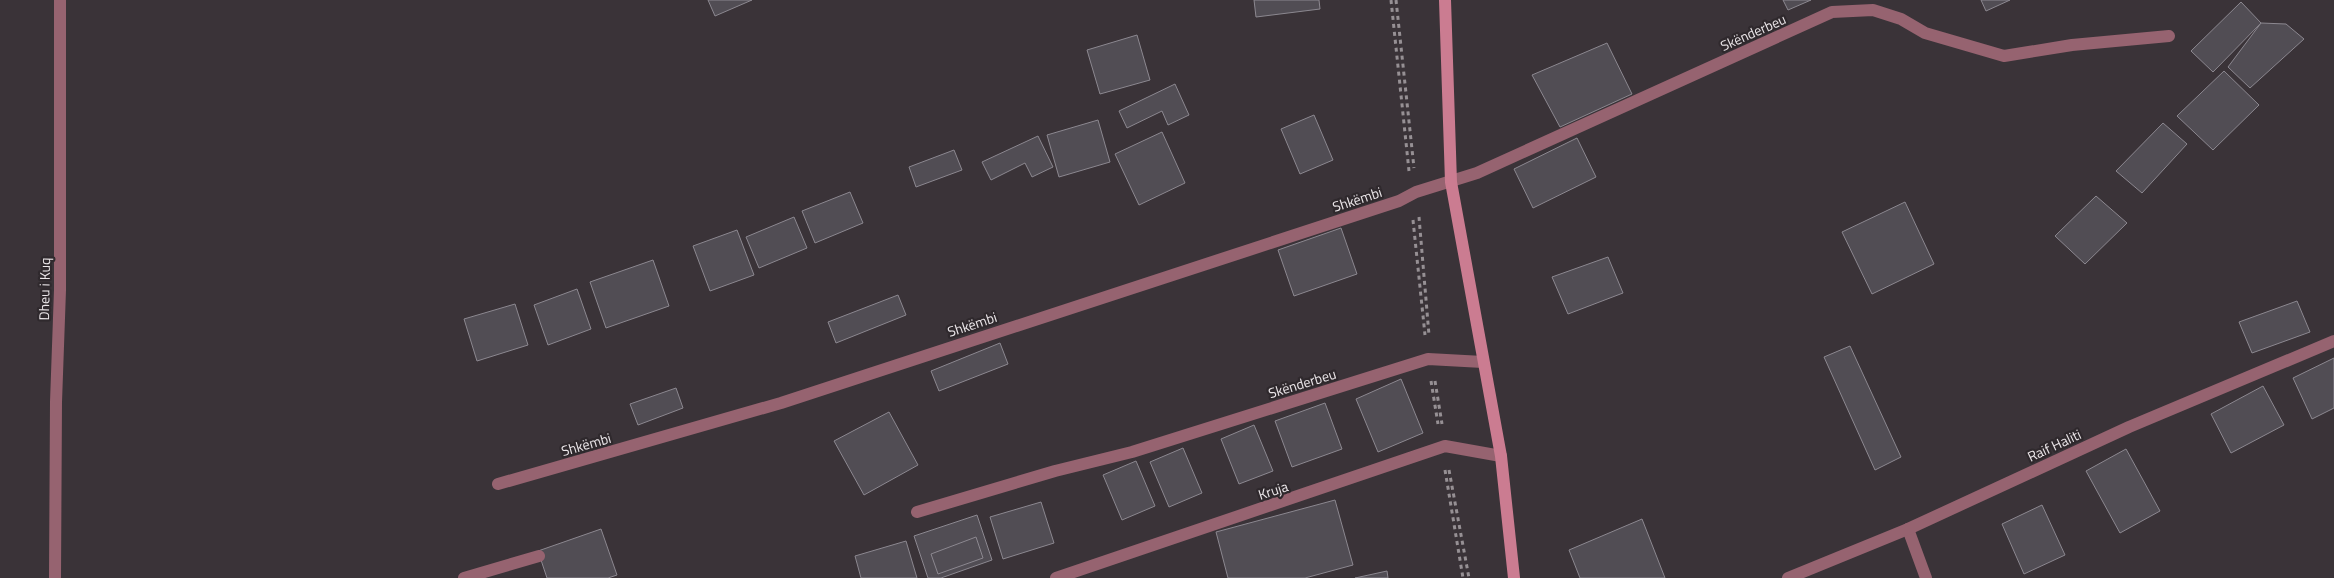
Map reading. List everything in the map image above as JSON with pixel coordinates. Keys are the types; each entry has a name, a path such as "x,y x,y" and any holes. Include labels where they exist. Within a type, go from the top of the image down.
{"main road":[{"path":"1445,0 1451,182 1501,456 1514,578"}],"street":[{"name":"Dheu i Kuq","path":"55,578 56,402 60,290 60,0"},
{"name":"Skënderbeu","path":"1451,182 1477,173 1832,12 1873,10 1900,19 1925,33 2004,56 2072,45 2169,36"},
{"name":"Shkëmbi","path":"498,484 781,403 1451,182"},
{"name":"Raif Haliti","path":"1788,578 1908,529 2129,427 2334,341"},
{"name":"Skënderbeu","path":"917,512 1055,471 1132,452 1430,359 1483,362"},
{"name":"Kruja","path":"1056,578 1444,448 1501,456"},
{"path":"1908,529 1926,578"},
{"path":"464,578 539,556"}],"path":[{"path":"1391,0 1414,194 1430,359"},
{"path":"1396,0 1430,359 1463,578"},
{"path":"1444,448 1469,578"}],"building":[{"path":"708,0 752,0 715,16"},
{"path":"1254,0 1319,0 1320,9 1256,17"},
{"path":"1783,0 1811,0 1788,10"},
{"path":"1981,0 2010,0 1986,11"},
{"path":"2241,2 2261,23 2213,72 2191,51"},
{"path":"2261,23 2286,24 2304,39 2250,88 2228,67"},
{"path":"1137,35 1150,80 1100,94 1087,50"},
{"path":"1607,43 1632,94 1560,127 1532,75"},
{"path":"2224,71 2259,105 2213,150 2177,116"},
{"path":"1175,84 1189,115 1168,125 1162,111 1127,128 1119,111"},
{"path":"1314,115 1333,160 1300,174 1281,129"},
{"path":"1098,120 1110,162 1059,177 1047,135"},
{"path":"2163,123 2187,144 2142,193 2116,171"},
{"path":"1162,132 1185,183 1139,205 1115,154"},
{"path":"1038,136 1053,167 1032,177 1025,163 991,180 982,162"},
{"path":"1577,138 1596,177 1533,208 1514,169"},
{"path":"954,150 962,170 916,187 909,167"},
{"path":"850,192 863,223 815,243 802,211"},
{"path":"2096,196 2127,223 2085,264 2055,236"},
{"path":"1905,202 1934,264 1872,294 1842,232"},
{"path":"794,217 807,248 759,268 746,237"},
{"path":"1341,228 1357,274 1294,296 1278,250"},
{"path":"737,230 754,275 710,291 693,246"},
{"path":"1608,257 1623,293 1568,314 1552,277"},
{"path":"653,260 669,306 606,328 590,282"},
{"path":"577,289 591,329 548,345 534,305"},
{"path":"898,295 906,315 836,343 828,322"},
{"path":"2297,301 2310,332 2252,353 2239,322"},
{"path":"515,304 528,345 477,361 464,319"},
{"path":"1000,343 1008,364 939,391 931,371"},
{"path":"1850,346 1901,457 1875,470 1824,357"},
{"path":"2334,358 2334,408 2312,419 2293,378"},
{"path":"1401,379 1423,433 1378,452 1356,399"},
{"path":"2263,386 2284,425 2231,453 2211,414"},
{"path":"676,388 683,408 638,425 630,404"},
{"path":"1325,403 1342,449 1292,467 1275,421"},
{"path":"889,412 918,465 864,495 834,441"},
{"path":"1254,425 1273,471 1239,484 1221,439"},
{"path":"1183,448 1202,493 1169,507 1150,462"},
{"path":"2126,449 2160,511 2120,533 2086,471"},
{"path":"1136,461 1155,506 1122,520 1103,475"},
{"path":"1335,500 1353,565 1305,578 1228,578 1216,532"},
{"path":"1041,502 1054,543 1003,559 990,517"},
{"path":"2042,505 2065,555 2024,574 2002,524"},
{"path":"977,515 992,560 941,578 928,578 914,536"},
{"path":"1642,519 1665,578 1580,578 1569,550"},
{"path":"601,529 617,575 608,578 547,578 538,551"},
{"path":"976,537 983,558 938,574 931,554"},
{"path":"906,541 917,578 861,578 855,556"},
{"path":"1387,571 1388,578 1355,578"}]}
